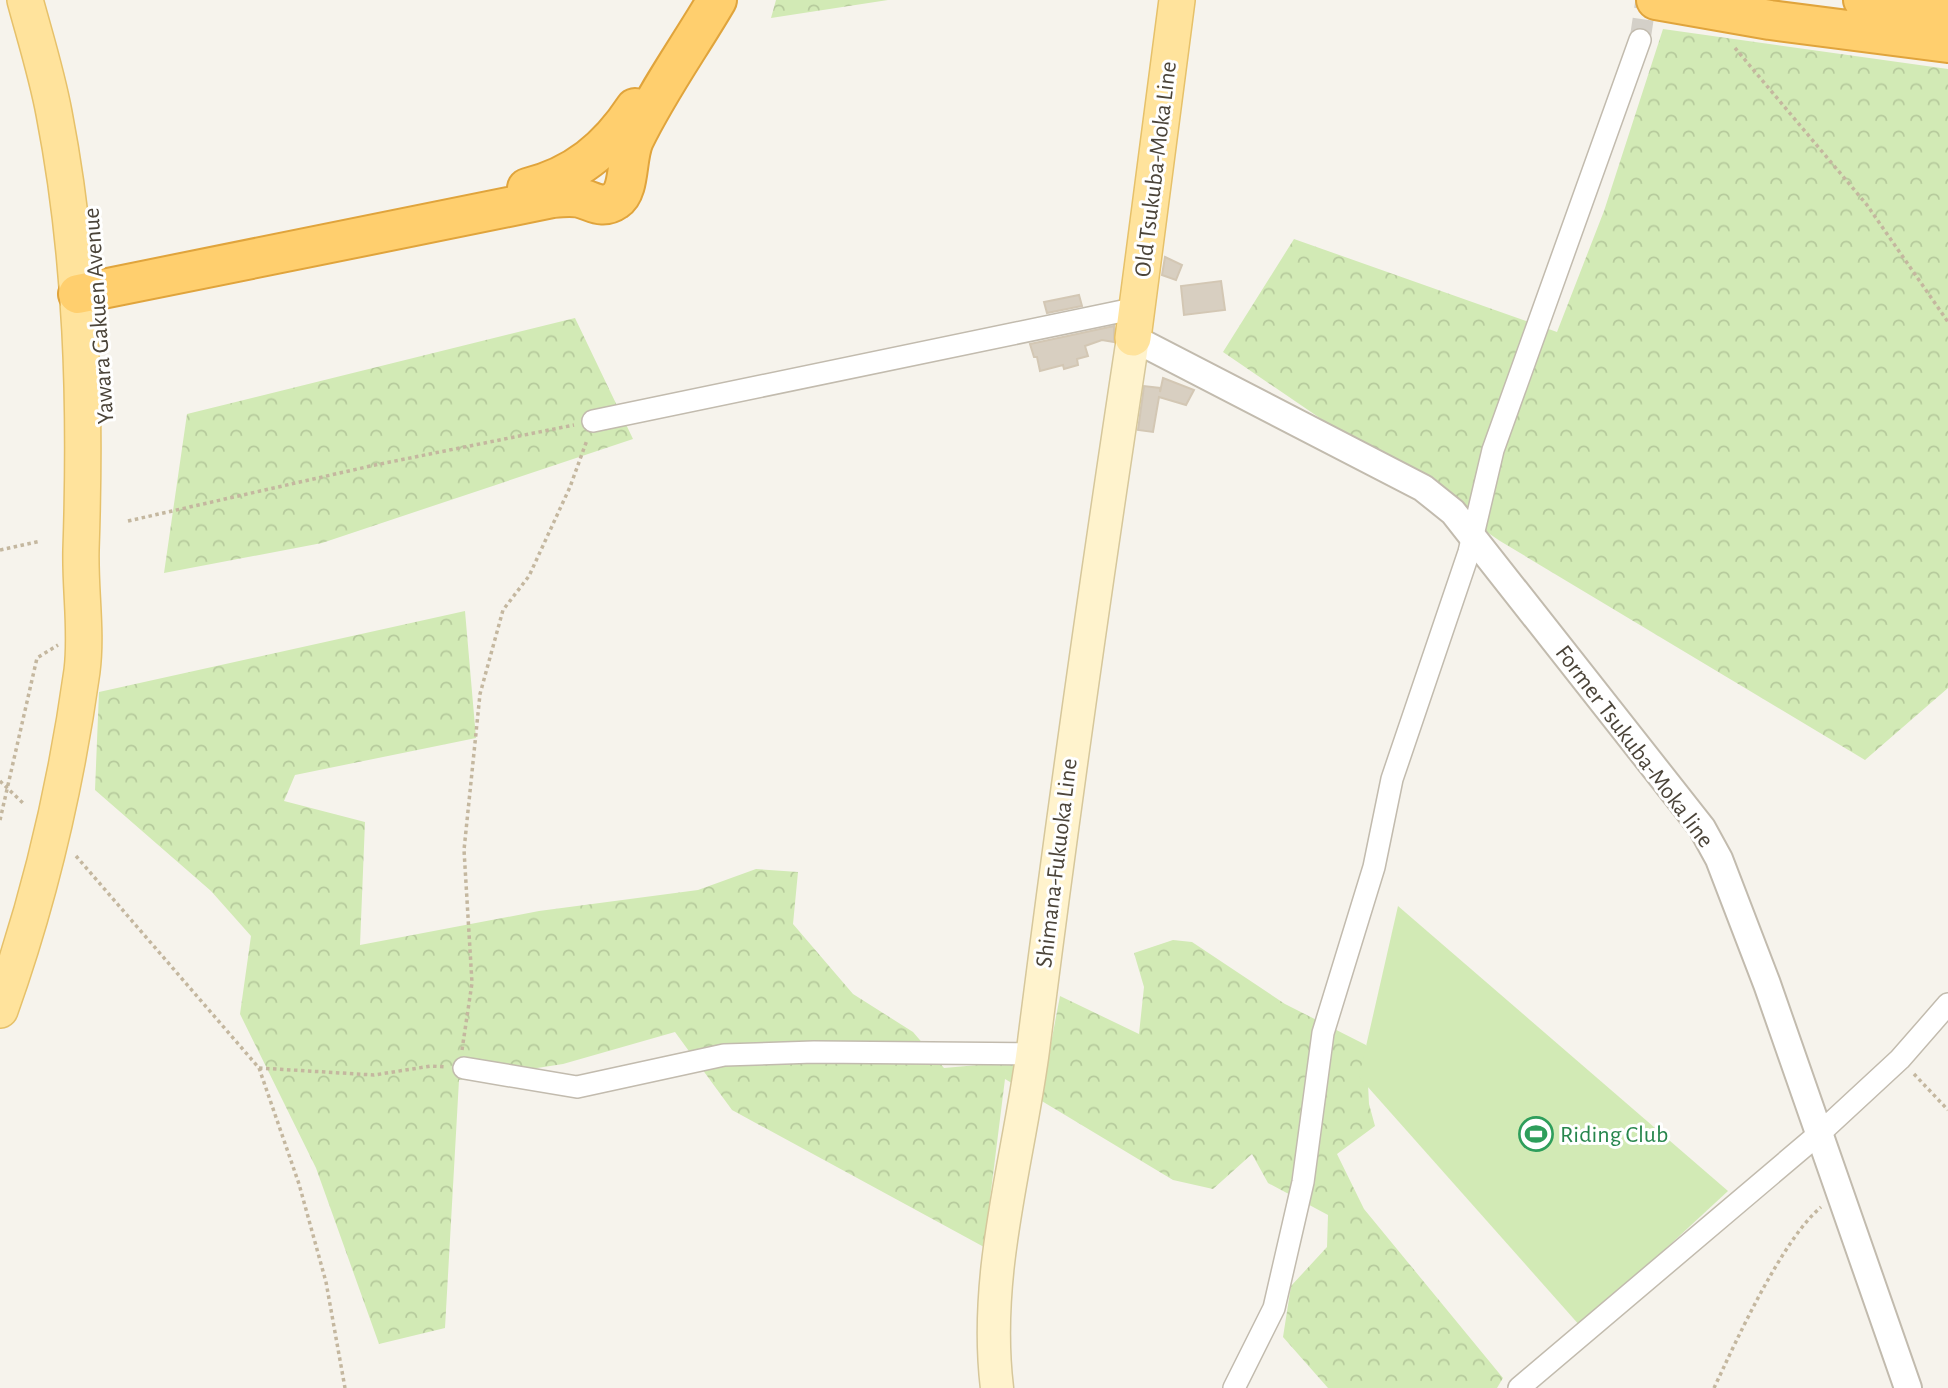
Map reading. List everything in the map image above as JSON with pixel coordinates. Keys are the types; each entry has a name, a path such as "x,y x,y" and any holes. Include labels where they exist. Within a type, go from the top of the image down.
{"highway":[{"path":"400,226 455,204 560,178 597,154 621,129 643,95 696,0"},
{"path":"89,293 400,226 453,219 553,198 583,198 599,205 615,201 626,187 625,170 635,139 717,0"},
{"path":"1656,0 1770,20 1948,43"},
{"path":"1863,0 1948,13"}],"main road":[{"name":"Yawara Gakuen Avenue","path":"0,1010 18,958 46,858 67,762 85,634 104,559 107,400 54,111 25,0"},
{"name":"Yawara Gakuen Avenue","path":"49,0 89,199 89,293"},
{"name":"Old Tsukuba-Moka Line","path":"1135,323 1177,0"},
{"name":"Shimana-Fukuoka Line","path":"997,1388 993,1355 998,1256 1032,1054 1056,851 1135,323"}],"street":[{"path":"1234,1388 1274,1308 1303,1182 1323,1032 1374,867 1392,779 1469,552 1497,437 1640,40"},
{"path":"593,421 1135,323"},
{"name":"Former Tsukuba-Moka line","path":"1135,323 1423,488 1453,512 1702,828 1720,859 1820,1133 1908,1388"},
{"path":"1519,1388 1820,1133 1900,1059 1948,1004"},
{"path":"464,1068 577,1087 724,1055 814,1052 1032,1054"}],"path":[{"path":"1735,48 1867,205 1948,322"},
{"path":"128,521 375,465 593,421"},
{"path":"260,1068 374,1075 431,1066 464,1068 461,1042 472,983 464,849 480,694 503,610 528,576 570,487 593,421"},
{"path":"0,550 41,541"},
{"path":"0,820 37,658 55,646 85,634"},
{"path":"0,780 25,805"},
{"path":"76,856 260,1068 299,1184 326,1282 345,1388"},
{"path":"1900,1059 1948,1110"},
{"path":"1714,1388 1776,1268 1809,1217 1839,1193"}],"green space":[{"path":"776,0 888,0 771,18"},
{"path":"1663,29 1948,69 1948,688 1865,760 1500,541 1223,352 1294,239 1557,332 1604,211"},
{"path":"575,318 633,439 322,543 164,573 187,414"},
{"path":"465,611 476,738 295,775 284,801 365,822 360,945 539,911 698,890 756,869 798,872 793,924 853,994 913,1032 944,1068 1048,1059 1060,996 1139,1034 1144,987 1134,953 1173,940 1192,942 1285,1004 1366,1045 1369,1104 1375,1126 1337,1154 1364,1209 1503,1378 1497,1388 1328,1388 1283,1337 1291,1286 1327,1247 1328,1215 1268,1183 1252,1154 1213,1189 1173,1180 1005,1079 984,1247 732,1110 675,1032 563,1064 459,1080 445,1328 379,1344 316,1168 240,1014 251,936 211,891 95,790 99,692"},
{"name":"Riding Club","path":"1398,906 1728,1191 1581,1327 1359,1077"}],"building":[{"path":"1165,257 1182,265 1176,280 1162,275"},
{"path":"1221,281 1225,310 1184,315 1181,286"},
{"path":"1079,295 1082,306 1047,313 1044,302"},
{"path":"1114,326 1114,342 1102,340 1085,346 1088,356 1077,359 1078,365 1064,369 1063,365 1040,371 1030,344"},
{"path":"1163,378 1194,390 1186,405 1159,397 1153,432 1138,430 1144,386 1160,388 1160,392"}],"tunnel":[{"path":"1640,40 1646,0"}],"place":[{"name":"Riding Club","path":"1536,1134"}]}
